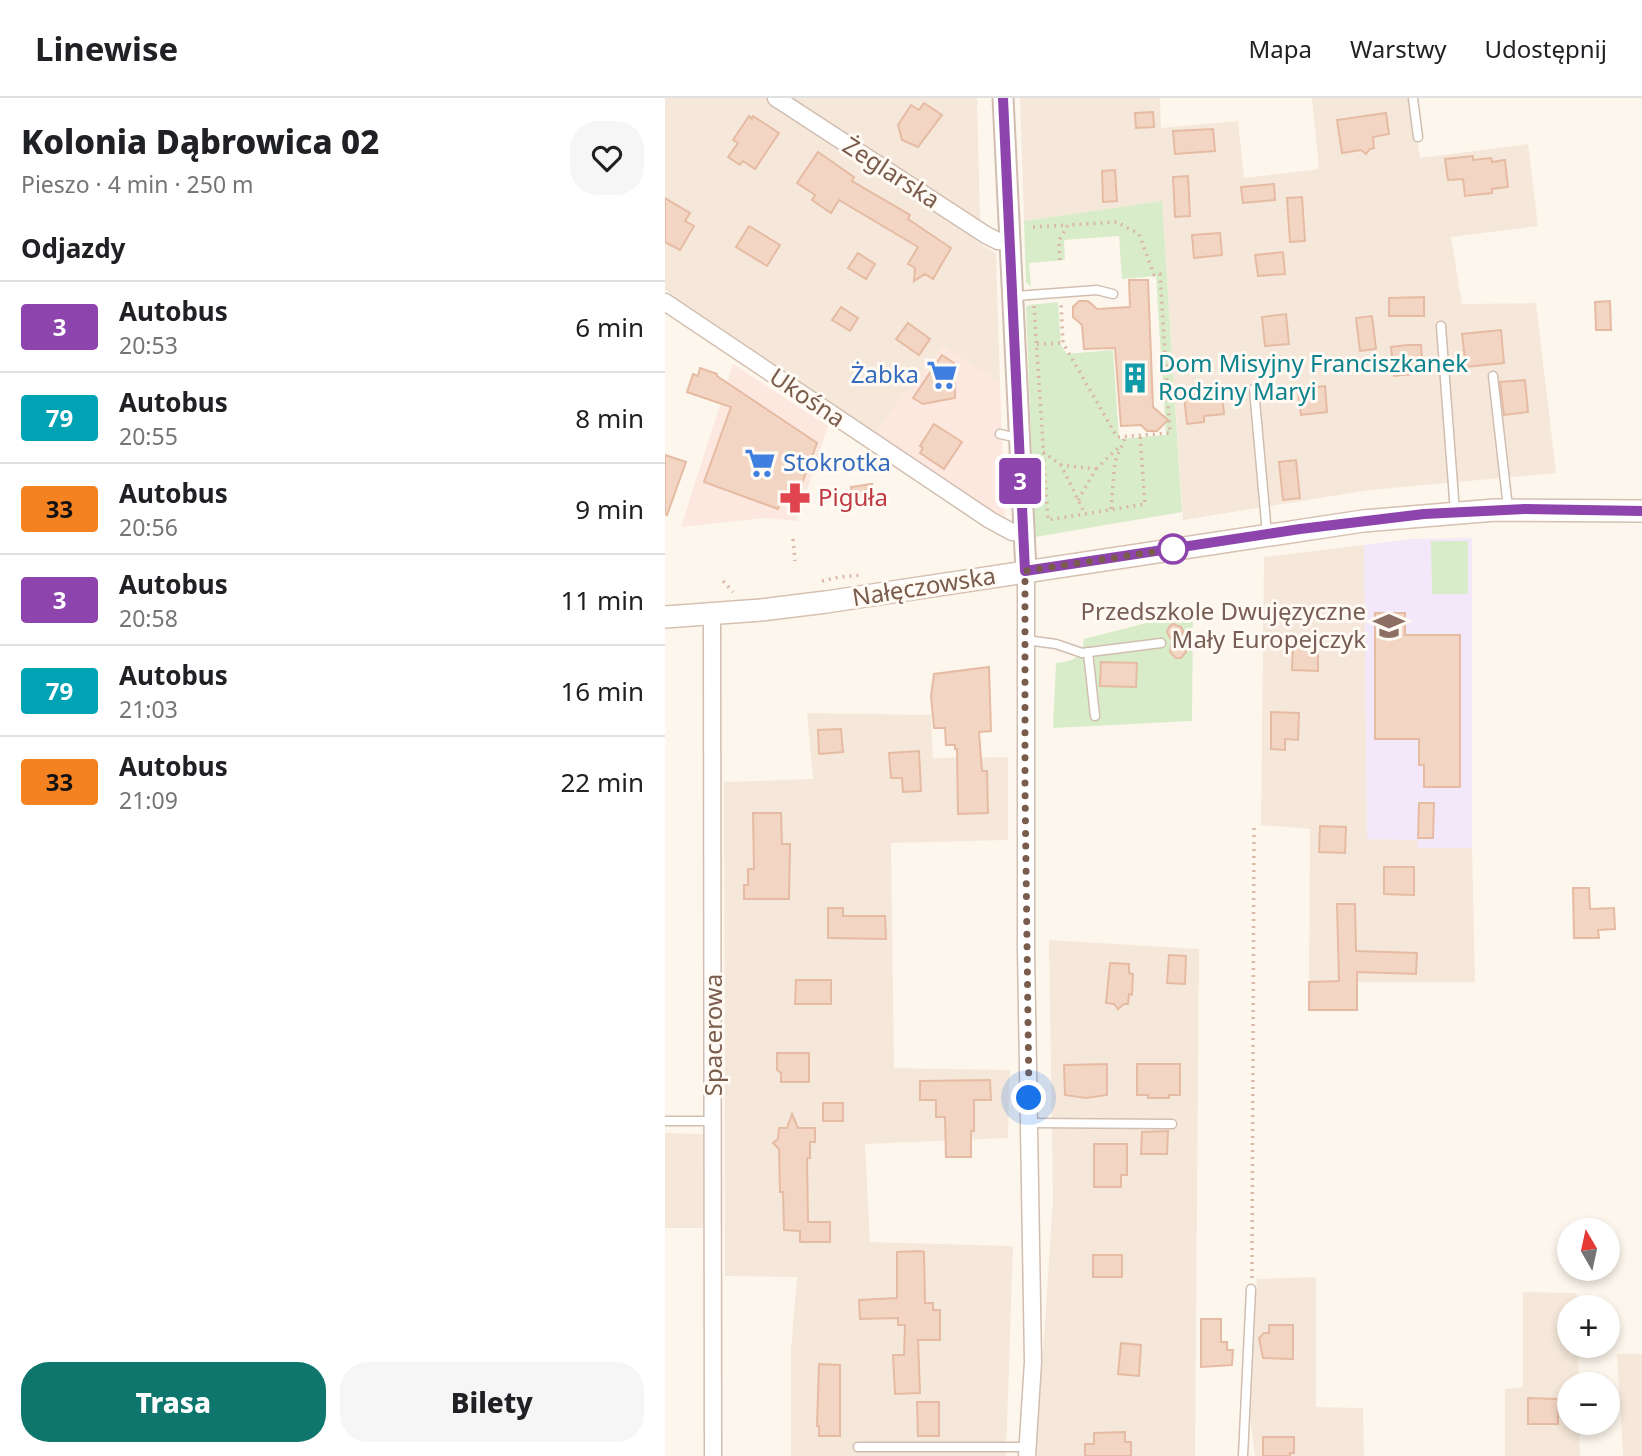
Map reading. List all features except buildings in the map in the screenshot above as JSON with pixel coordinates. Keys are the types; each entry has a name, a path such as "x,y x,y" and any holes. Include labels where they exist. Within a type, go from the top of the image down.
{"main road":[{"name":"Nałęczowska","path":"665,617 798,606 1363,521 1508,509 1642,511"}],"street":[{"name":"Żeglarska","path":"776,98 986,235 998,241 1009,242"},
{"path":"1003,98 1012,296 1009,436 1023,534 1025,571 1025,788 1033,1362 1028,1451"},
{"name":"Ukośna","path":"665,302 990,520 1012,532 1023,534"},
{"name":"Spacerowa","path":"712,614 713,1456"}],"lane":[{"path":"1413,98 1418,136"},
{"path":"1012,296 1097,290 1113,294"},
{"path":"1441,326 1455,512"},
{"path":"1493,376 1508,509"},
{"path":"1254,389 1266,534"},
{"path":"1026,640 1056,644 1082,653 1161,643"},
{"path":"1088,652 1095,716"},
{"path":"665,1121 714,1121"},
{"path":"1029,1123 1172,1124"},
{"path":"1243,1456 1251,1289"},
{"path":"858,1447 1028,1451"}],"path":[{"path":"1033,228 1117,222 1139,234 1154,275 1160,274 1171,433 1117,437 1063,342 1061,299"},
{"path":"1060,260 1059,240 1068,225"},
{"path":"1034,301 1048,520 1145,505 1140,435"},
{"path":"1037,344 1063,342"},
{"path":"1111,510 1115,461 1126,436"},
{"path":"1078,499 1096,469 1122,444"},
{"path":"1044,452 1061,465 1085,514"},
{"path":"1061,465 1096,469"},
{"path":"793,538 795,561"},
{"path":"1251,1289 1254,828"}],"shaded area":[{"path":"665,98 977,98 980,218 975,240 996,254 1000,383 943,346 875,432 665,290"},
{"path":"1020,98 1160,98 1161,128 1238,121 1244,178 1319,169 1312,98 1411,98 1420,158 1528,144 1538,226 1451,237 1462,304 1536,303 1556,473 1370,490 1183,520 1162,201 1024,221"},
{"path":"943,345 1000,383 1005,521 875,432"},
{"path":"733,364 828,426 797,521 765,518 681,527"},
{"path":"1472,538 1472,848 1418,848 1417,840 1367,839 1364,545 1410,539"},
{"path":"1364,545 1367,839 1418,840 1418,848 1472,848 1475,982 1309,982 1310,829 1261,825 1264,557"},
{"path":"807,713 931,715 933,758 1008,757 1008,840 891,843 894,1068 1010,1070 1008,1138 865,1144 870,1242 1013,1246 1006,1456 791,1456 791,1351 797,1277 725,1276 724,782 813,779"},
{"path":"1049,940 1199,949 1195,1456 1036,1456 1053,1200"},
{"path":"665,1133 704,1134 705,1228 665,1228"},
{"path":"1316,1277 1316,1407 1363,1408 1364,1456 1255,1456 1250,1416 1257,1279"},
{"path":"1523,1292 1577,1293 1557,1295 1557,1358 1578,1358 1579,1372 1557,1372 1557,1435 1579,1435 1580,1456 1505,1456 1505,1389 1523,1387"},
{"path":"1620,1354 1642,1354 1642,1456 1623,1456 1617,1358 1620,1358"}],"green space":[{"path":"1162,201 1182,512 1035,537 1026,307 1058,302 1061,345 1067,354 1113,350 1119,439 1166,435 1156,276 1122,279 1119,236 1064,240 1065,260 1029,263 1031,287 1026,282 1024,221"},
{"path":"1431,541 1468,541 1468,594 1432,594"},
{"path":"1193,611 1192,721 1053,728 1056,663 1076,657 1084,639"}],"bus line":[{"name":"3","path":"1003,98 1025,571 1300,529 1424,514 1525,509 1642,511"}],"place":[{"name":"Żabka","path":"942,375"},
{"name":"Dom Misyjny Franciszkanek Rodziny Maryi","path":"1135,378"},
{"name":"Stokrotka","path":"760,463"},
{"name":"Piguła","path":"795,498"},
{"name":"Przedszkole Dwujęzyczne Mały Europejczyk","path":"1389,626"}],"route":[{"path":"1029,1098 1025,571 1173,549"}]}
